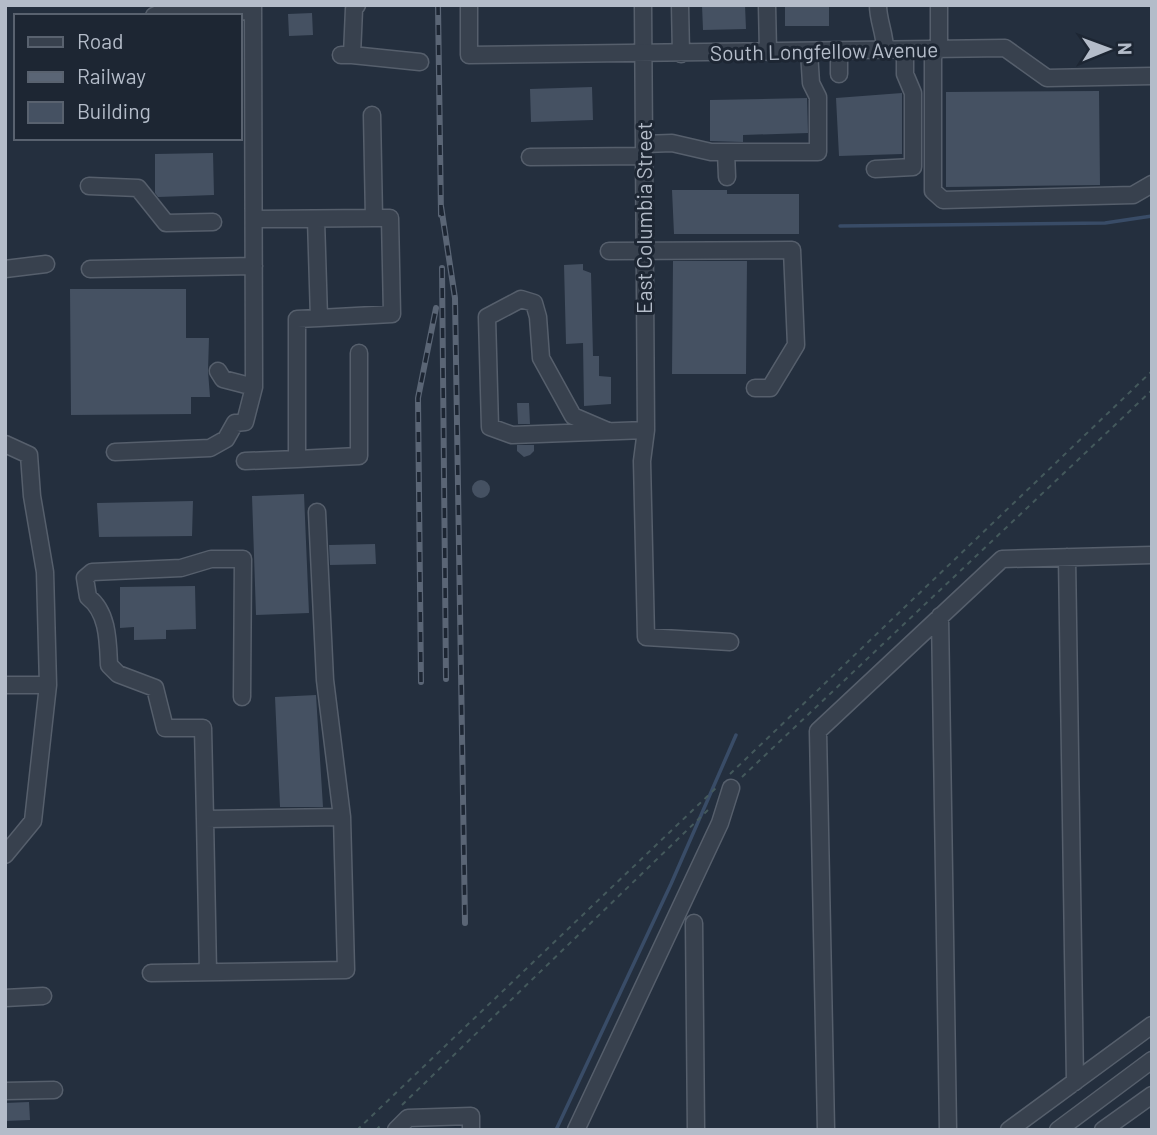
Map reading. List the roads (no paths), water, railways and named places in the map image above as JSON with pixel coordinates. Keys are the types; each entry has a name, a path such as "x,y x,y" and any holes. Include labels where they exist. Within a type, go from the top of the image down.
{"street":[{"name":"South Longfellow Avenue","path":"469,5 469,55 643,55 1005,48 1047,78 1152,76"},
{"name":"East Columbia Street","path":"643,5 646,430 642,461 646,637 730,642"},
{"path":"680,5 681,54"},
{"path":"767,5 768,52"},
{"path":"877,5 885,32 885,50"},
{"path":"939,5 933,191 943,200 1133,195 1152,184"},
{"path":"353,7 346,55 420,62"},
{"path":"115,453 210,448 226,439 235,423 244,422 254,387 254,219 246,135 253,8 216,14 198,8 162,11 157,14"},
{"path":"875,169 913,167 913,93 905,74 905,50"},
{"path":"839,51 839,74"},
{"path":"530,157 644,150 672,143 710,152 818,152 818,97 811,83 809,52"},
{"path":"372,115 374,218"},
{"path":"726,152 727,177"},
{"path":"89,186 138,188 166,223 213,222"},
{"path":"254,219 390,218 392,314 297,319 297,459"},
{"path":"316,219 319,318"},
{"path":"609,251 792,250 796,345 770,388 755,388"},
{"path":"5,269 46,264"},
{"path":"89,269 254,266"},
{"path":"608,431 573,416 541,358 538,317 534,303 521,299 487,317 490,427 512,435 646,430"},
{"path":"246,461 359,456 359,353"},
{"path":"218,371 223,379 254,387"},
{"path":"5,444 29,455 32,496 46,572 48,685 33,821 5,855"},
{"path":"151,973 346,970 342,817 325,680 317,512"},
{"path":"826,1130 818,731 1002,559 1152,555"},
{"path":"1067,557 1075,1082"},
{"path":"208,972 203,727 165,728 155,688 118,674 109,665 107,637 99,606 88,597 85,578 92,572 181,568 211,559 243,559 242,697"},
{"path":"940,616 948,1130"},
{"path":"5,685 48,685"},
{"path":"576,1130 720,823 731,788"},
{"path":"205,819 342,817"},
{"path":"694,923 696,1130"},
{"path":"5,998 43,996"},
{"path":"1009,1130 1152,1025"},
{"path":"1058,1130 1152,1060"},
{"path":"5,1091 54,1090"},
{"path":"1106,1129 1152,1095"},
{"path":"391,1125 408,1118 471,1116 471,1130"}],"waterway":[{"path":"840,226 1105,223 1152,216"},
{"path":"556,1130 671,884 736,735"}],"railway":[{"path":"438,5 441,215"},
{"path":"441,206 455,298 465,923"},
{"path":"442,268 446,679"},
{"path":"421,682 418,398 436,308"}]}
